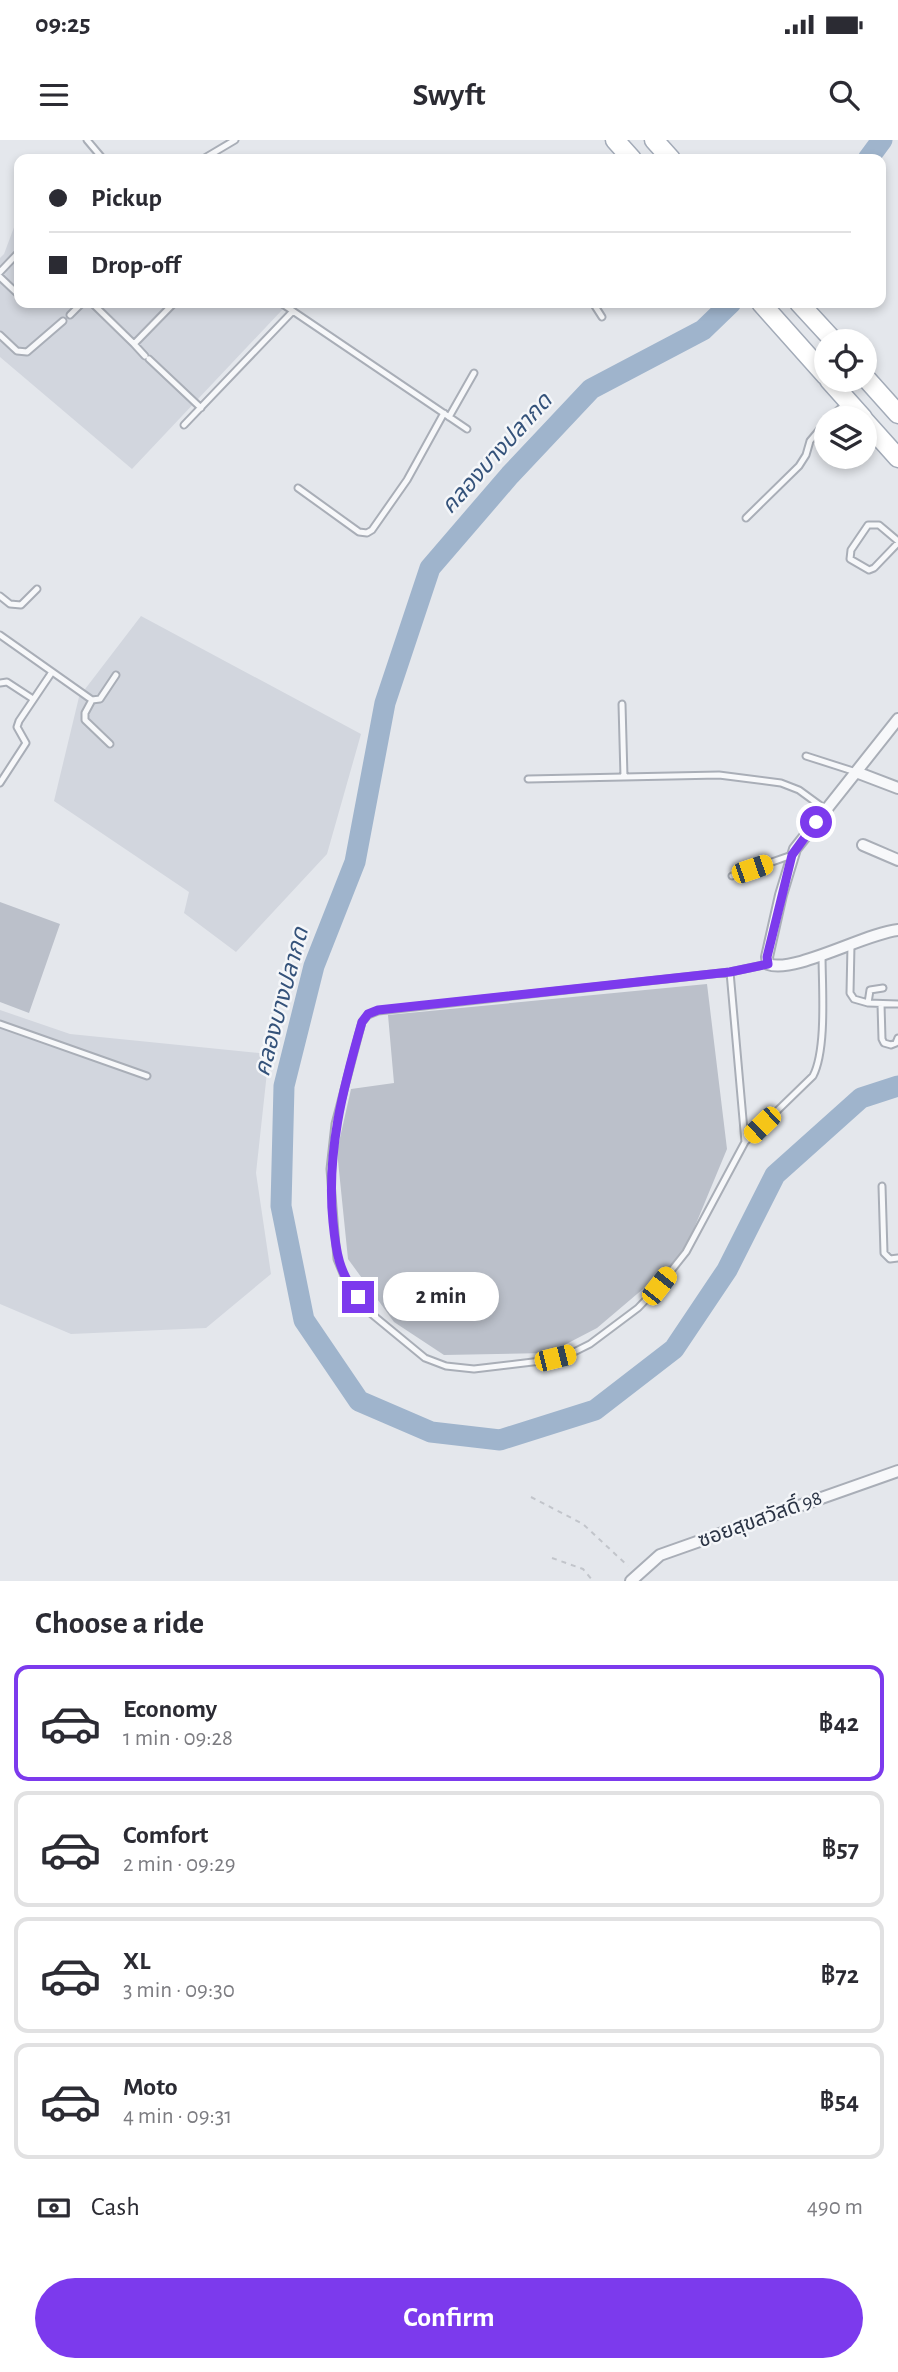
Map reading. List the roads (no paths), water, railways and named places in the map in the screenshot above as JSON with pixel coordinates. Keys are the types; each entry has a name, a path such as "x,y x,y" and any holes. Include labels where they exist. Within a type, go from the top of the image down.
{"main road":[{"path":"654,140 667,154"},
{"path":"765,308 814,362"},
{"path":"804,308 822,329"},
{"path":"877,391 898,414"},
{"path":"840,392 852,406"},
{"path":"877,434 898,458"}],"street":[{"path":"898,719 893,733 856,772 792,855 775,920 768,964 785,964 898,930"},
{"path":"856,772 898,788"},
{"path":"863,845 898,860"},
{"name":"ซอยสุขสวัสดิ์ 98","path":"634,1577 653,1559 669,1551 898,1471"}],"lane":[{"path":"211,154 235,140"},
{"path":"0,272 14,257"},
{"path":"0,277 14,290"},
{"path":"70,315 77,308"},
{"path":"97,308 201,408"},
{"path":"134,344 169,308"},
{"path":"288,308 467,429"},
{"path":"596,308 602,317"},
{"path":"184,425 293,312"},
{"path":"0,335 18,351 27,352 63,321"},
{"path":"299,488 359,531 367,533 372,530 407,480 474,373"},
{"path":"843,406 848,401"},
{"path":"746,518 799,466 814,435"},
{"path":"868,525 879,525 898,542 869,570 850,559 851,551 868,525"},
{"path":"0,596 10,604 21,605 37,589"},
{"path":"0,635 92,700 100,699 116,675"},
{"path":"0,783 26,743 18,727 19,721 52,672"},
{"path":"0,683 7,682 33,699"},
{"path":"92,700 85,713 85,720 110,744"},
{"path":"622,704 624,777"},
{"path":"806,756 856,772"},
{"path":"528,779 719,775 781,783 799,790 826,810"},
{"path":"732,876 792,855"},
{"path":"851,945 850,993 854,999 867,1003 898,1004"},
{"path":"768,964 730,972 378,1010 368,1014 362,1022 335,1124 330,1169 337,1259 347,1283 368,1311 425,1358 446,1366 474,1369 541,1361 570,1354 590,1344 638,1308 686,1252 745,1142 813,1076 821,1039 822,954"},
{"path":"730,972 745,1142"},
{"path":"867,1003 870,990 883,988"},
{"path":"881,1004 882,1039 884,1043 891,1045 898,1038"},
{"path":"0,1024 147,1076"},
{"path":"882,1186 884,1253 890,1259 898,1258"}],"waterway":[{"name":"คลองบางปลากด","path":"872,154 882,140"},
{"name":"คลองบางปลากด","path":"726,308 703,330 591,389 510,475 430,568 385,703 355,862 314,966 284,1086 281,1206 304,1320 359,1401 431,1432 500,1440 595,1410 674,1349 727,1270 775,1175 861,1098 898,1086"}]}
